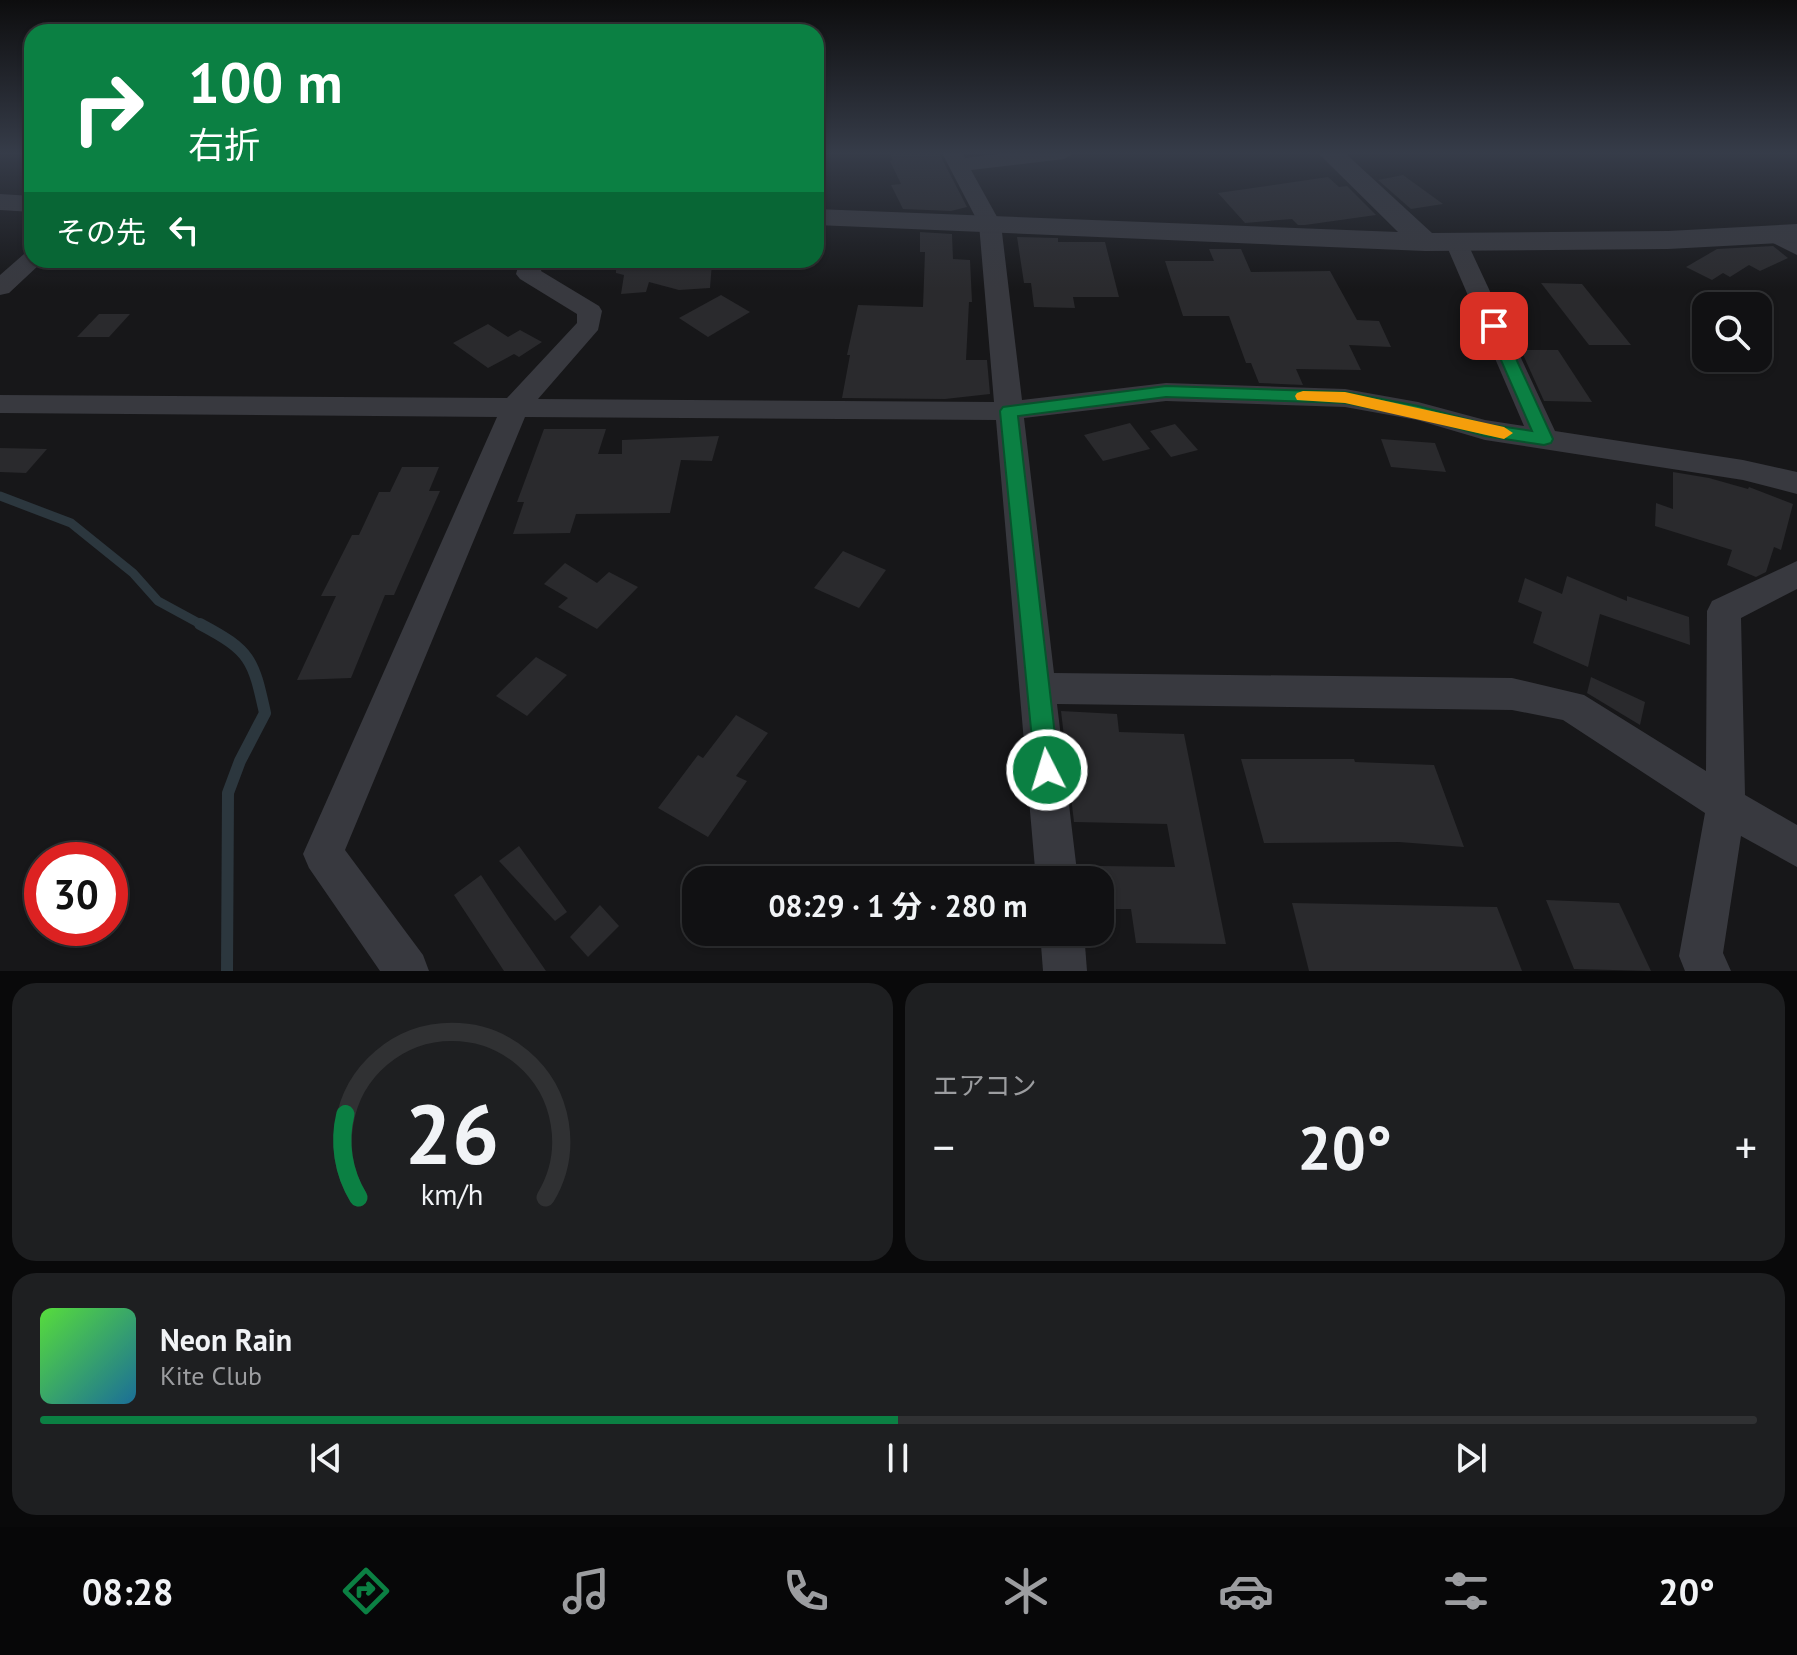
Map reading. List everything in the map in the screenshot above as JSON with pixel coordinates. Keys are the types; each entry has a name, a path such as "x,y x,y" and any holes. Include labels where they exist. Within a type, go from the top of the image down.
{"street":[{"path":"976,198 990,224 1040,688 1056,866"},
{"path":"1378,198 1425,242"},
{"path":"0,202 24,204"},
{"path":"824,217 1425,242 1789,238"},
{"path":"1456,242 1544,439"},
{"path":"0,288 24,266"},
{"path":"407,971 323,854 516,406 589,325 590,311 528,274 530,268"},
{"path":"0,404 1009,411 1166,392 1345,398 1418,411 1485,430 1743,470 1797,483"},
{"path":"1709,971 1701,956 1726,805 1724,611 1797,574"},
{"path":"1040,688 1512,694 1571,706 1797,847"},
{"path":"1063,946 1065,971"}],"building":[{"path":"898,198 962,198 967,207 951,211 903,209"},
{"path":"1223,198 1359,198 1376,215 1305,225 1298,225 1292,219 1245,223"},
{"path":"1399,198 1435,198 1443,204 1411,209"},
{"path":"920,232 952,234 953,259 970,260 972,302 969,302 966,360 987,360 990,394 945,399 842,398 858,305 923,307 925,252 920,252"},
{"path":"1017,237 1058,238 1058,242 1105,242 1119,297 1073,297 1075,308 1034,307 1031,283 1024,283"},
{"path":"1773,246 1788,258 1760,271 1749,265 1730,277 1723,273 1712,280 1686,267 1717,249"},
{"path":"1209,249 1241,249 1251,272 1330,271 1357,320 1379,321 1391,347 1349,345 1361,370 1296,369 1303,385 1259,383 1251,363 1246,363 1229,316 1183,316 1165,261 1214,261"},
{"path":"616,268 712,268 710,288 679,290 649,282 646,292 621,294 624,275 616,273"},
{"path":"1541,283 1582,284 1631,345 1589,345"},
{"path":"721,295 750,312 708,337 679,318"},
{"path":"99,314 130,314 109,337 77,337"},
{"path":"488,324 508,337 520,330 542,342 519,357 514,354 488,368 453,343"},
{"path":"1521,350 1558,350 1592,402 1544,401"},
{"path":"1130,423 1150,449 1103,461 1084,435"},
{"path":"1175,424 1198,450 1171,457 1150,431"},
{"path":"544,429 606,429 598,454 622,454 622,440 719,436 712,461 681,460 670,513 576,514 570,533 513,534 524,502 517,502"},
{"path":"1381,439 1435,443 1446,472 1391,467"},
{"path":"0,448 47,449 26,473 0,472"},
{"path":"402,467 439,467 429,491 440,491 394,595 385,595 351,678 297,680 336,596 321,596 352,535 359,535 379,492 390,492"},
{"path":"1673,472 1749,487 1793,504 1781,550 1774,547 1766,572 1756,577 1727,565 1732,550 1655,526 1656,503 1673,509"},
{"path":"843,551 886,570 859,608 814,588"},
{"path":"565,563 597,583 609,572 638,587 597,629 558,607 568,598 544,584"},
{"path":"1567,576 1627,601 1627,596 1689,617 1690,645 1600,614 1588,667 1533,643 1542,612 1518,602 1525,578 1562,594"},
{"path":"536,657 567,675 527,716 496,696"},
{"path":"1591,677 1645,702 1640,725 1587,693"},
{"path":"1061,711 1117,714 1119,732 1184,734 1226,944 1136,943 1131,909 1114,909 1114,866 1175,867 1167,824 1074,822"},
{"path":"736,715 768,733 736,776 747,781 708,837 658,808 698,755 703,758"},
{"path":"1241,759 1354,759 1355,762 1434,765 1464,847 1399,842 1264,843"},
{"path":"519,846 567,912 555,921 499,861"},
{"path":"481,875 546,971 504,971 454,895"},
{"path":"1546,900 1619,903 1651,971 1574,969"},
{"path":"1292,903 1497,907 1522,971 1309,971"},
{"path":"600,905 619,926 588,957 570,937"}],"waterway":[{"path":"0,496 71,523 133,573 158,601 204,626"},
{"path":"200,624 230,642 247,658 257,680 265,713 240,761 228,793 227,971"}],"slow traffic":[{"path":"1303,396 1345,398 1418,411 1504,433"}],"route":[{"path":"1047,770 1009,411 1166,392 1345,398 1418,411 1485,430 1544,439 1494,326"}]}
